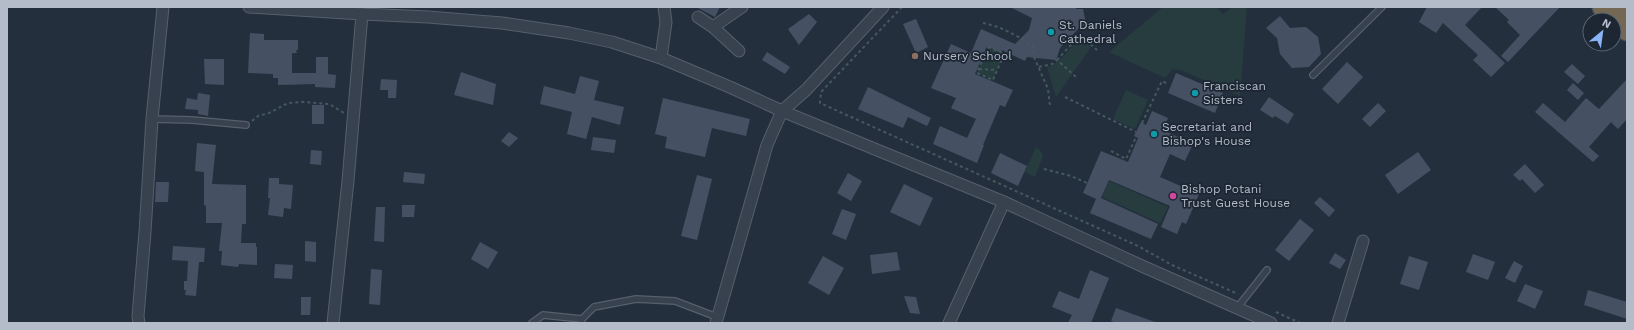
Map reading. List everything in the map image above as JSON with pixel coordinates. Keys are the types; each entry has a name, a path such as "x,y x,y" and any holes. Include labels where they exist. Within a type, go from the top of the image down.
{"highway":[{"path":"1603,7 1627,30"}],"street":[{"path":"139,323 138,316 152,119 163,7"},
{"path":"256,7 362,14 428,16 502,23 569,33 612,42 661,58 782,111 1004,202 1271,323"},
{"path":"661,58 666,22 664,7"},
{"path":"713,27 742,7"},
{"path":"716,320 767,145 782,111 806,90 884,7"},
{"path":"333,323 362,14"},
{"path":"698,17 713,27 739,51"},
{"path":"949,323 1004,202"},
{"path":"1338,323 1363,241"}],"lane":[{"path":"1313,75 1382,7"},
{"path":"152,119 192,120 246,125"},
{"path":"1237,308 1267,270"},
{"path":"532,323 543,315 582,321 594,307 636,298 675,301 716,320"}],"path":[{"path":"902,7 821,92 820,103 1138,246 1172,265 1245,297"},
{"path":"983,23 989,24 1025,41 1033,47 1034,57 1048,89 1050,106"},
{"path":"1039,67 1052,64 1080,36 1097,50"},
{"path":"988,48 1004,54 997,70 993,80 977,73 988,48"},
{"path":"1057,60 1076,77"},
{"path":"979,69 997,70"},
{"path":"1142,123 1162,81 1168,84"},
{"path":"1065,97 1136,132"},
{"path":"246,125 258,116 269,113 288,103 295,102 329,104 342,113 353,114"},
{"path":"1111,151 1126,159 1136,137"},
{"path":"1044,169 1071,176 1087,183"},
{"path":"1275,312 1300,323"}],"green space":[{"path":"1163,7 1216,7 1223,14 1233,7 1247,7 1240,96 1183,71 1173,69 1165,78 1109,52"},
{"path":"1080,37 1091,47 1056,97 1047,67 1061,59"},
{"path":"988,47 1004,54 993,80 977,73"},
{"path":"1126,90 1148,100 1135,129 1113,119"},
{"path":"1036,147 1043,156 1035,177 1025,172"},
{"path":"1109,181 1168,207 1160,223 1102,197"}],"building":[{"path":"696,7 720,7 715,17"},
{"path":"1010,7 1074,7 1077,9 1083,9 1086,24 1079,28 1060,48 1056,60 1027,57 1025,61 1002,50 1001,53 987,46 975,74 1013,90 1005,107 1000,105 977,163 933,144 940,126 967,138 976,119 951,108 956,98 931,88 951,44 971,53 981,29 1015,44 1029,30 1032,18"},
{"path":"1427,7 1482,7 1465,25 1505,63 1491,77 1473,60 1478,55 1443,23 1436,33 1419,22"},
{"path":"1495,7 1560,7 1508,62 1501,56 1520,35 1507,22 1509,20"},
{"path":"809,14 817,22 799,45 788,29"},
{"path":"1280,16 1290,28 1306,27 1318,37 1321,54 1309,67 1292,68 1280,54 1277,38 1266,28"},
{"path":"916,19 928,47 916,53 903,24"},
{"path":"250,33 264,34 264,40 298,40 298,50 296,50 297,53 292,53 292,73 316,73 316,57 328,57 328,74 336,75 335,88 315,87 315,84 278,85 278,78 273,78 273,74 248,73"},
{"path":"767,52 790,67 785,74 762,60"},
{"path":"204,59 224,59 224,85 205,84"},
{"path":"1347,62 1363,77 1338,104 1322,89"},
{"path":"1572,64 1585,76 1578,84 1564,72"},
{"path":"461,72 496,84 493,105 454,95"},
{"name":"Franciscan Sisters","path":"1176,73 1223,93 1215,113 1168,93"},
{"path":"580,76 599,81 594,100 624,107 620,125 592,117 586,139 567,134 572,112 540,104 544,86 575,94"},
{"path":"381,79 397,80 396,98 388,98 388,90 380,90"},
{"path":"1627,79 1627,119 1618,129 1611,122 1589,147 1599,156 1593,162 1535,112 1543,103 1565,122 1586,98 1599,109"},
{"path":"1573,83 1584,93 1578,100 1567,90"},
{"path":"868,87 931,118 927,126 908,117 903,128 858,109"},
{"path":"198,93 210,95 208,116 198,114 198,110 185,109 187,98 197,100"},
{"path":"1269,97 1294,114 1288,124 1275,116 1273,118 1260,110"},
{"path":"663,98 750,119 746,136 712,128 705,157 665,148 667,137 655,134"},
{"path":"1378,103 1386,111 1370,127 1362,119"},
{"path":"312,105 324,105 324,124 312,124"},
{"name":"Bishop Potani Trust Guest House","path":"1152,111 1168,118 1163,130 1193,144 1185,161 1170,154 1160,177 1199,194 1186,224 1182,222 1177,234 1161,227 1170,206 1109,180 1101,198 1158,224 1151,239 1090,213 1096,199 1083,193 1101,151 1128,162 1138,138 1134,136 1141,122 1146,125"},
{"path":"509,132 518,138 509,147 501,141"},
{"path":"593,137 616,140 614,153 591,150"},
{"path":"197,143 216,145 212,184 246,185 246,224 242,224 241,243 256,243 257,265 239,264 238,267 221,265 222,251 219,251 222,223 206,223 206,206 204,205 204,172 195,171"},
{"path":"311,150 322,151 321,165 310,164"},
{"path":"1418,152 1431,170 1398,194 1385,175"},
{"path":"1000,153 1027,166 1018,186 991,173"},
{"path":"1525,164 1544,185 1535,193 1522,179 1520,181 1513,175"},
{"path":"404,172 425,174 424,184 403,182"},
{"path":"848,173 862,181 851,201 837,193"},
{"path":"697,175 712,179 697,240 681,236"},
{"path":"269,178 279,178 279,184 293,185 291,209 284,208 283,217 268,215 270,198 268,198"},
{"path":"156,182 169,182 168,202 155,202"},
{"path":"904,184 933,198 920,226 890,212"},
{"path":"1320,197 1335,210 1329,217 1314,203"},
{"path":"402,205 415,205 414,217 402,217"},
{"path":"376,207 385,207 384,242 374,241"},
{"path":"842,209 856,214 846,240 832,234"},
{"path":"1300,219 1314,230 1289,261 1275,250"},
{"path":"305,241 316,242 316,262 305,261"},
{"path":"480,242 498,252 488,269 471,259"},
{"path":"173,246 205,248 204,262 199,262 196,296 185,295 186,290 184,290 184,281 187,281 188,261 172,260"},
{"path":"897,252 900,270 872,274 870,255"},
{"path":"1335,253 1346,260 1340,269 1329,263"},
{"path":"1473,254 1495,262 1488,280 1466,272"},
{"path":"823,256 844,268 829,295 808,283"},
{"path":"1409,256 1428,262 1419,290 1400,284"},
{"path":"1514,261 1523,266 1515,283 1505,278"},
{"path":"275,264 293,265 292,279 274,278"},
{"path":"371,269 382,270 380,305 369,304"},
{"path":"1090,270 1109,278 1091,323 1068,323 1072,315 1052,307 1059,291 1079,299"},
{"path":"1525,284 1543,291 1535,309 1517,301"},
{"path":"1588,290 1627,302 1627,319 1584,305"},
{"path":"904,296 916,297 920,314 910,313"},
{"path":"301,297 311,297 310,315 301,315"},
{"path":"1116,308 1155,323 1117,323 1111,321"}],"place":[{"name":"St. Daniels Cathedral","path":"1051,32"},
{"name":"Nursery School","path":"915,56"},
{"name":"Franciscan Sisters","path":"1195,93"},
{"name":"Secretariat and Bishop's House","path":"1154,134"},
{"name":"Bishop Potani Trust Guest House","path":"1173,196"}]}
